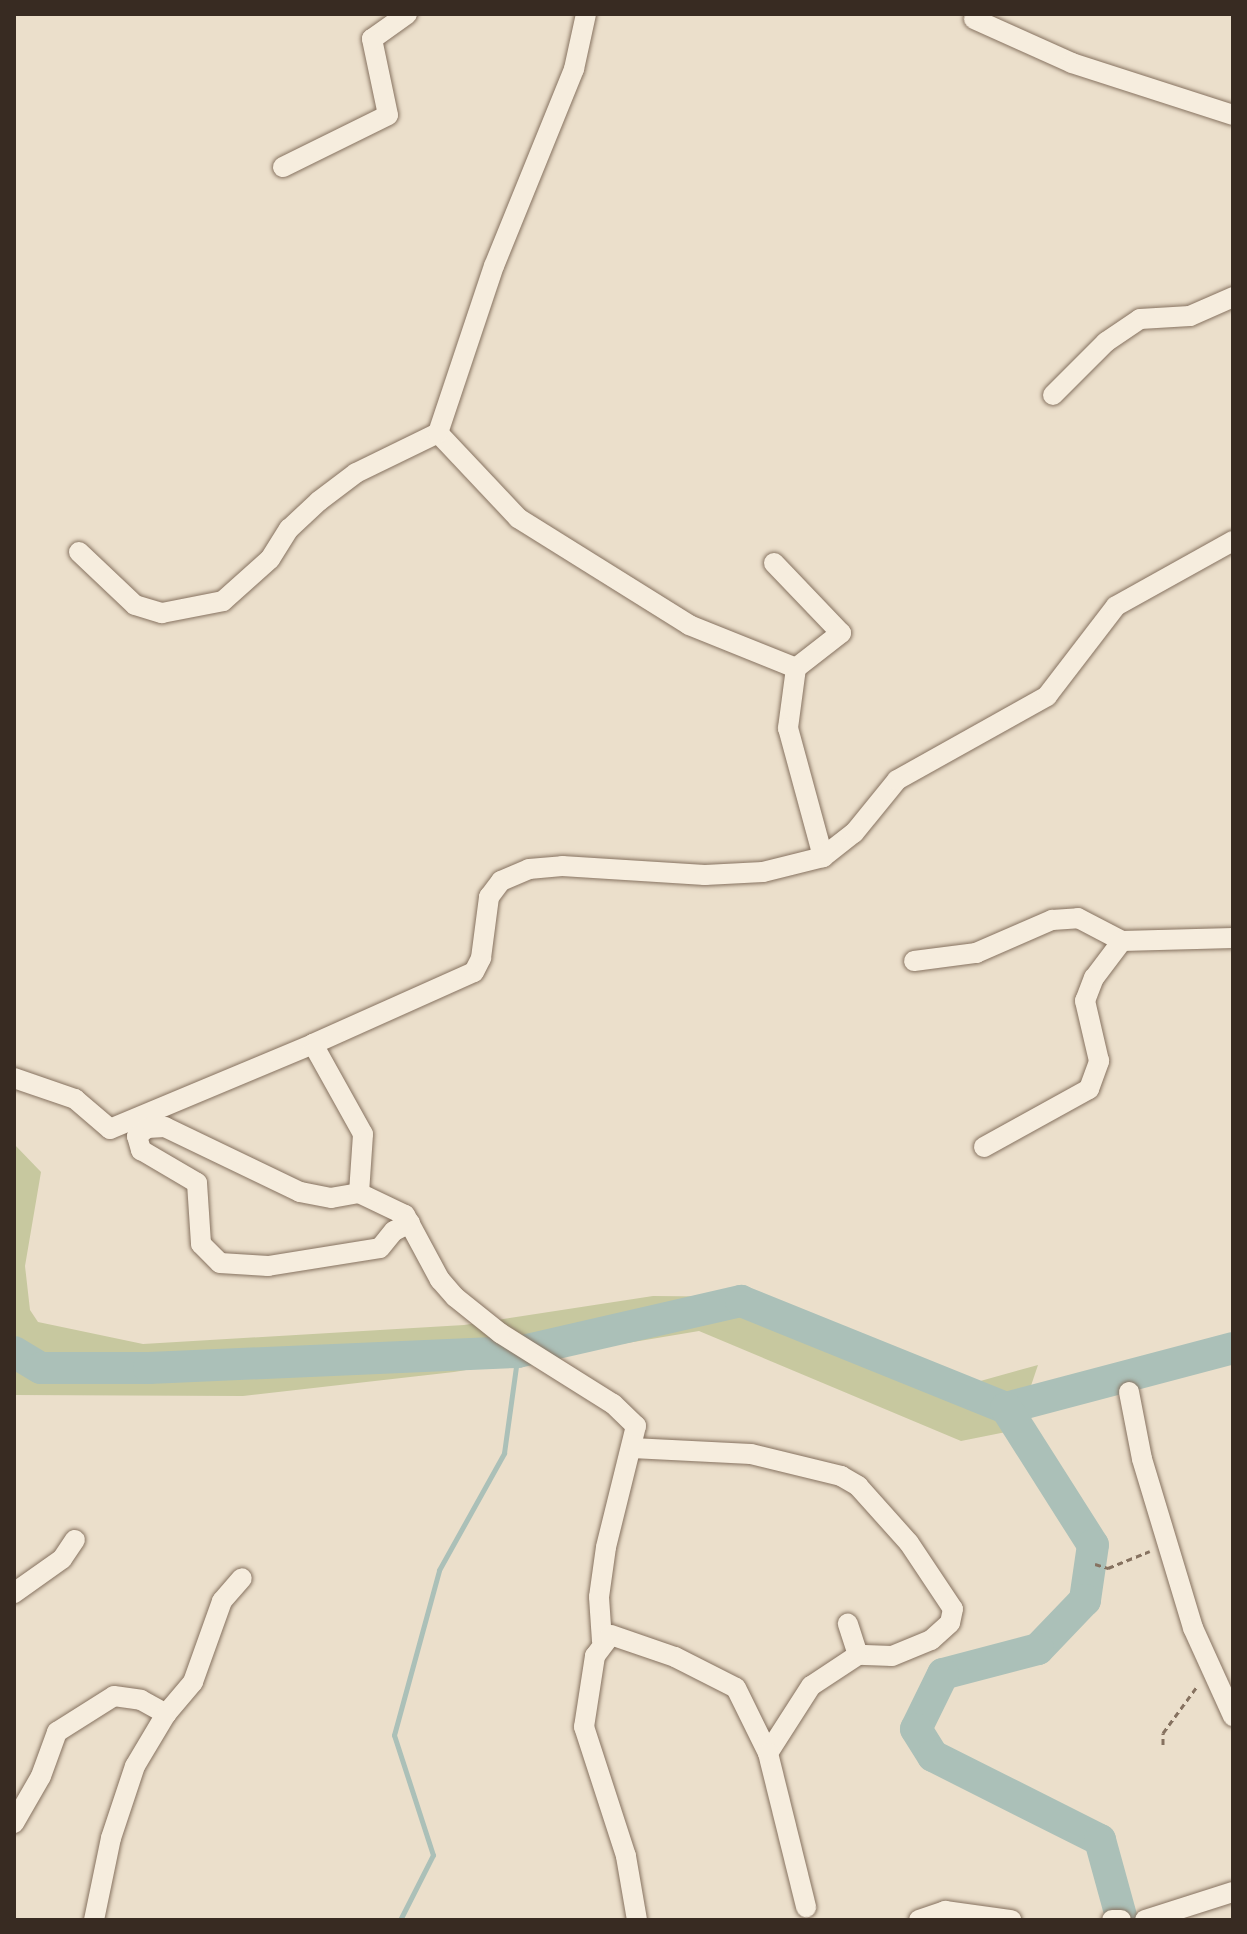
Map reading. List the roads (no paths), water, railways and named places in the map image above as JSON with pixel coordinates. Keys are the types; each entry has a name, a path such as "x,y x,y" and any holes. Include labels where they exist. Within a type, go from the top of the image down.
{"street":[{"path":"283,167 388,115 372,39 407,14"},
{"path":"79,552 135,605 162,613 223,601 270,559 289,529 319,501 356,473 438,433 494,266 574,69 586,14"},
{"path":"974,19 1072,63 1233,115"},
{"path":"1053,395 1106,342 1140,319 1190,316 1233,297"},
{"path":"438,433 518,518 689,625 796,668"},
{"path":"14,1078 75,1099 110,1129 474,972 481,958 489,897 501,881 529,869 562,866 705,875 763,872 823,857 854,833 897,780 1047,696 1116,606 1233,541"},
{"path":"774,563 841,633 796,668 788,728 823,857"},
{"path":"914,961 976,953 1052,920 1078,918 1122,941 1233,938"},
{"path":"984,1147 1089,1089 1099,1061 1085,1001 1094,978 1122,941"},
{"path":"313,1044 363,1134 359,1193"},
{"path":"410,1223 394,1231 380,1248 268,1266 220,1263 201,1244 197,1183 141,1150 137,1136 147,1128 165,1127 300,1192 331,1198 359,1193 405,1215 410,1223 440,1280 455,1297 500,1333 613,1404 636,1426 606,1547 599,1597 602,1641 591,1673 584,1727 626,1856 637,1920"},
{"path":"1129,1392 1142,1459 1169,1545 1210,1672 1233,1716"},
{"path":"632,1448 751,1454 841,1476 858,1486 909,1543 953,1609 950,1623 931,1640 892,1656 858,1655 811,1686 768,1753"},
{"path":"14,1593 62,1559 75,1540"},
{"path":"94,1920 122,1801 166,1714 193,1682 222,1601 242,1578"},
{"path":"848,1624 858,1655"},
{"path":"602,1641 611,1635 627,1638 727,1680 736,1688 768,1753 806,1907"},
{"path":"14,1823 41,1776 57,1732 114,1696 141,1700 166,1714"},
{"path":"1145,1920 1233,1892"},
{"path":"919,1920 945,1911 1011,1920"},
{"path":"1112,1920 1121,1920"}],"waterway":[{"path":"14,1352 41,1368 149,1368 518,1352 741,1301 1006,1408 1233,1348"},
{"path":"400,1920 433,1855 394,1735 439,1570 504,1453 518,1352"},
{"path":"1006,1408 1093,1545 1085,1600 1038,1649 943,1674 916,1729 933,1756 1100,1840 1122,1920"}]}
